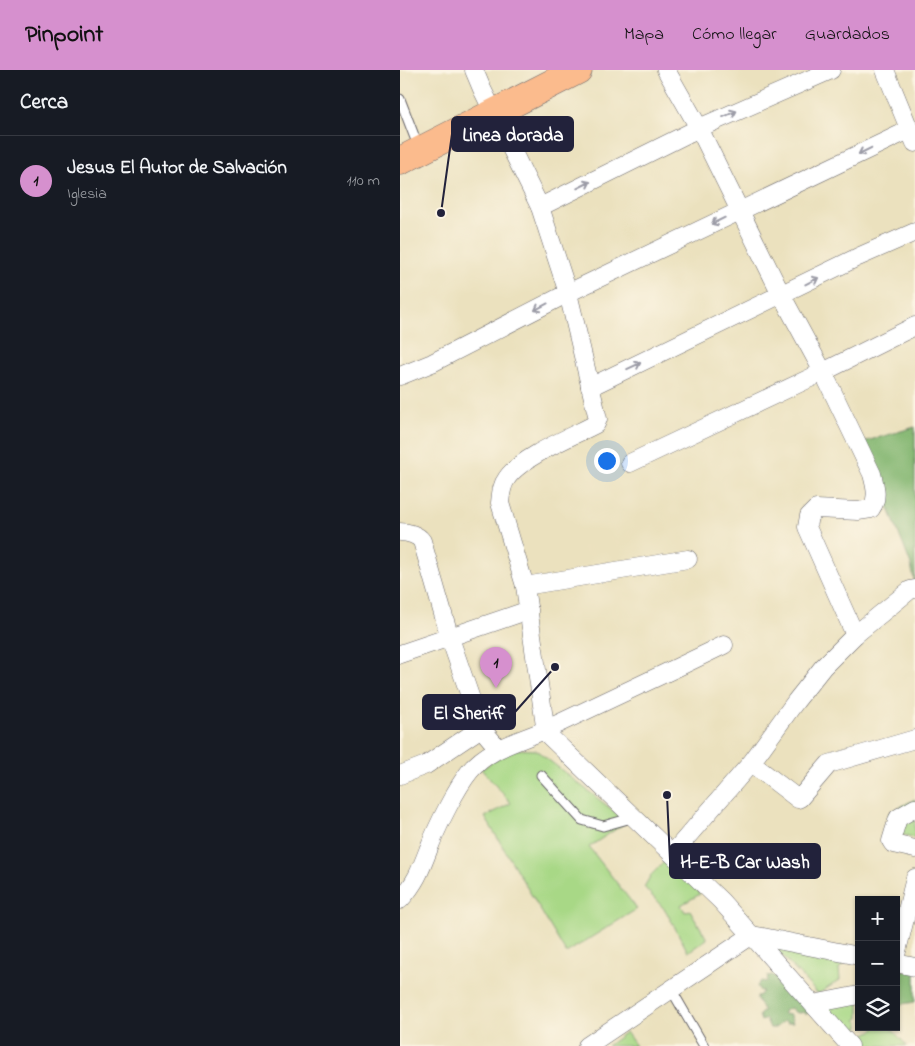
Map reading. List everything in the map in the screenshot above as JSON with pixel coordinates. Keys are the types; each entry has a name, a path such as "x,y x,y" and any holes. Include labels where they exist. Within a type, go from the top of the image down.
{"main road":[{"path":"400,161 492,107 543,70"},
{"path":"407,141 578,70"}],"street":[{"path":"474,70 540,207 568,293 598,419 596,424 521,463 503,486 500,503 525,586 545,730 721,901 850,1046"},
{"path":"666,70 699,128 782,296 823,372 872,474 876,491 876,503 872,509 858,511 816,510 809,516 807,527 855,634"},
{"path":"540,207 699,128 831,70"},
{"path":"400,376 432,363 568,293 740,211 912,136 885,70"},
{"path":"590,387 782,296 858,257 915,232"},
{"path":"630,463 823,372 915,326"},
{"path":"400,532 409,533 420,538 422,541 450,638 481,728 498,748"},
{"path":"525,586 688,559"},
{"path":"672,853 751,764 817,674 855,634 915,588"},
{"path":"400,654 529,610"},
{"path":"400,900 407,893 422,870 429,847 470,771 498,748 545,730 724,645"},
{"path":"400,776 426,764 481,728"},
{"path":"751,764 798,799 829,764 915,739"},
{"path":"915,808 898,818 890,841 893,844 915,849"},
{"path":"899,941 915,878"},
{"path":"587,1046 752,935 855,955"},
{"path":"900,964 915,967"},
{"path":"813,1004 855,996"}],"lane":[{"path":"400,99 407,141"},
{"path":"541,774 582,820 603,826 635,817"},
{"path":"671,989 704,1046"}],"green space":[{"path":"915,427 915,584 911,565 863,442"},
{"path":"514,749 536,750 615,812 625,823 589,847 637,909 566,953 485,817 511,803 481,769"},
{"path":"915,799 915,838 886,830 889,813"},
{"path":"667,859 683,872 700,894 681,905 685,912 690,910 707,939 688,952 666,911 644,887 651,875"},
{"path":"771,944 846,960 839,969 840,980 818,994"},
{"path":"900,970 915,972 915,1002 900,1004"},
{"path":"772,975 775,977 779,975 808,1012 806,1015 804,1012 795,1012 791,1008 785,1010 783,1014 790,1015 793,1023 784,1021 775,1028 770,1028 766,1019 761,1021 759,1015 764,1011 757,1000 757,997 763,991 760,991 757,986 761,981 767,982 768,976"},
{"path":"855,998 855,1031 858,1031 862,1036 871,1031 894,1031 907,1046 860,1046 822,1006"},
{"path":"626,1032 636,1046 607,1046"}],"place":[{"name":"Linea dorada","path":"441,213"},
{"name":"El Sheriff","path":"555,667"},
{"name":"Jesus El Autor de Salvación","path":"496,688"},
{"name":"H-E-B Car Wash","path":"667,795"}]}
